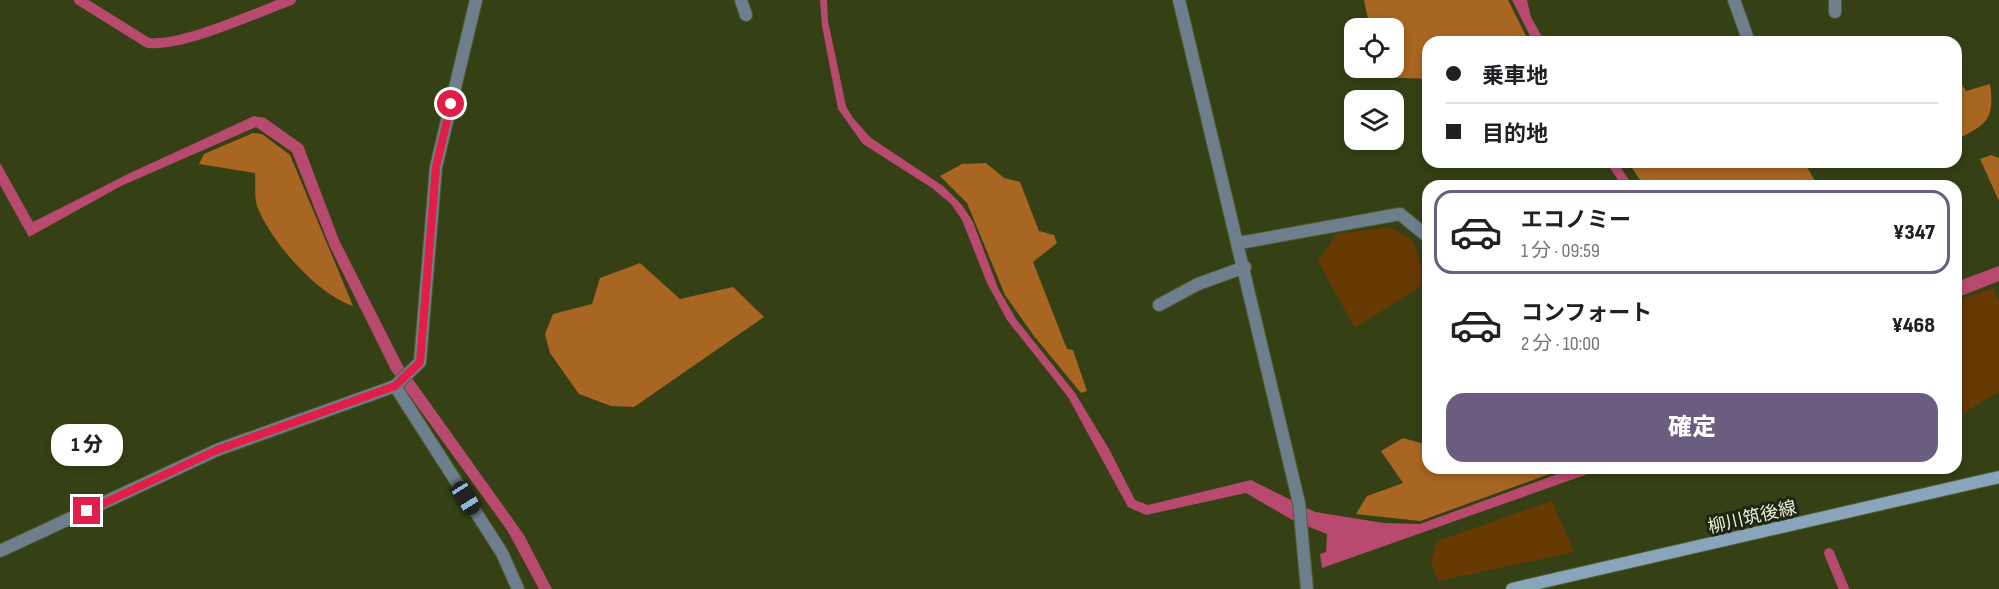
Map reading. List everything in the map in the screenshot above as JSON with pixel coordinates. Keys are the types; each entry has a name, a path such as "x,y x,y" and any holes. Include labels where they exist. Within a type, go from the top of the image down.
{"main road":[{"name":"柳川筑後線","path":"1512,589 1999,477"}],"street":[{"path":"0,551 217,450 395,386 420,362 436,167 476,0"},
{"path":"741,0 746,15"},
{"path":"1179,0 1245,267 1299,503 1307,589"},
{"path":"1734,0 1747,36"},
{"path":"1239,243 1400,213 1422,232"},
{"path":"1159,305 1198,284 1245,267"},
{"path":"395,386 502,554 518,589"}],"shaded area":[{"path":"820,0 827,0 828,21 846,106 853,118 871,138 943,186 962,205 973,222 998,288 1016,319 1075,393 1109,449 1135,500 1148,505 1251,480 1315,512 1384,523 1420,524 1558,474 1588,474 1322,568 1320,554 1326,552 1327,534 1294,521 1246,493 1146,515 1128,507 1068,397 1007,320 987,283 962,220 951,204 932,188 863,144 838,109 822,26"},
{"path":"1364,0 1508,0 1526,36 1422,36 1422,79 1404,78 1404,18 1368,18"},
{"path":"1512,0 1527,0 1531,17 1542,36 1530,36"},
{"path":"1990,84 1990,113 1987,120 1962,137 1962,85 1966,91"},
{"path":"254,116 265,118 303,145 339,240 402,364 524,535 552,589 539,589 507,530 391,370 330,247 292,152 256,127 121,186 29,237 0,185 0,163 33,222 130,173"},
{"path":"253,133 262,134 290,155 353,306 339,300 310,279 284,250 257,206 255,173 199,164 204,154"},
{"path":"1991,155 1999,158 1999,201 1980,159"},
{"path":"986,163 1004,178 1020,182 1039,231 1054,235 1057,243 1033,262 1067,349 1073,350 1087,391 1081,393 1034,336 1005,295 967,203 940,176 962,164"},
{"path":"1610,168 1621,168 1629,180 1618,180"},
{"path":"1632,168 1808,168 1814,180 1640,180"},
{"path":"1391,227 1413,241 1422,267 1422,285 1355,328 1318,261 1337,234"},
{"path":"640,263 680,299 733,287 764,317 634,407 611,406 579,394 550,353 545,334 553,314 592,304 600,278"},
{"path":"1999,266 1999,281 1962,296 1962,280"},
{"path":"1993,288 1999,300 1999,392 1962,414 1962,299"},
{"path":"1403,438 1422,443 1422,474 1549,474 1420,521 1356,514 1367,496 1403,483 1381,451"},
{"path":"1552,501 1574,552 1438,581 1431,562 1437,541"}],"waterway":[{"path":"79,0 148,43 163,43 199,35 291,0"},
{"path":"1829,553 1844,589"}],"route":[{"path":"87,511 217,450 395,386 420,362 436,167 451,104"}]}
